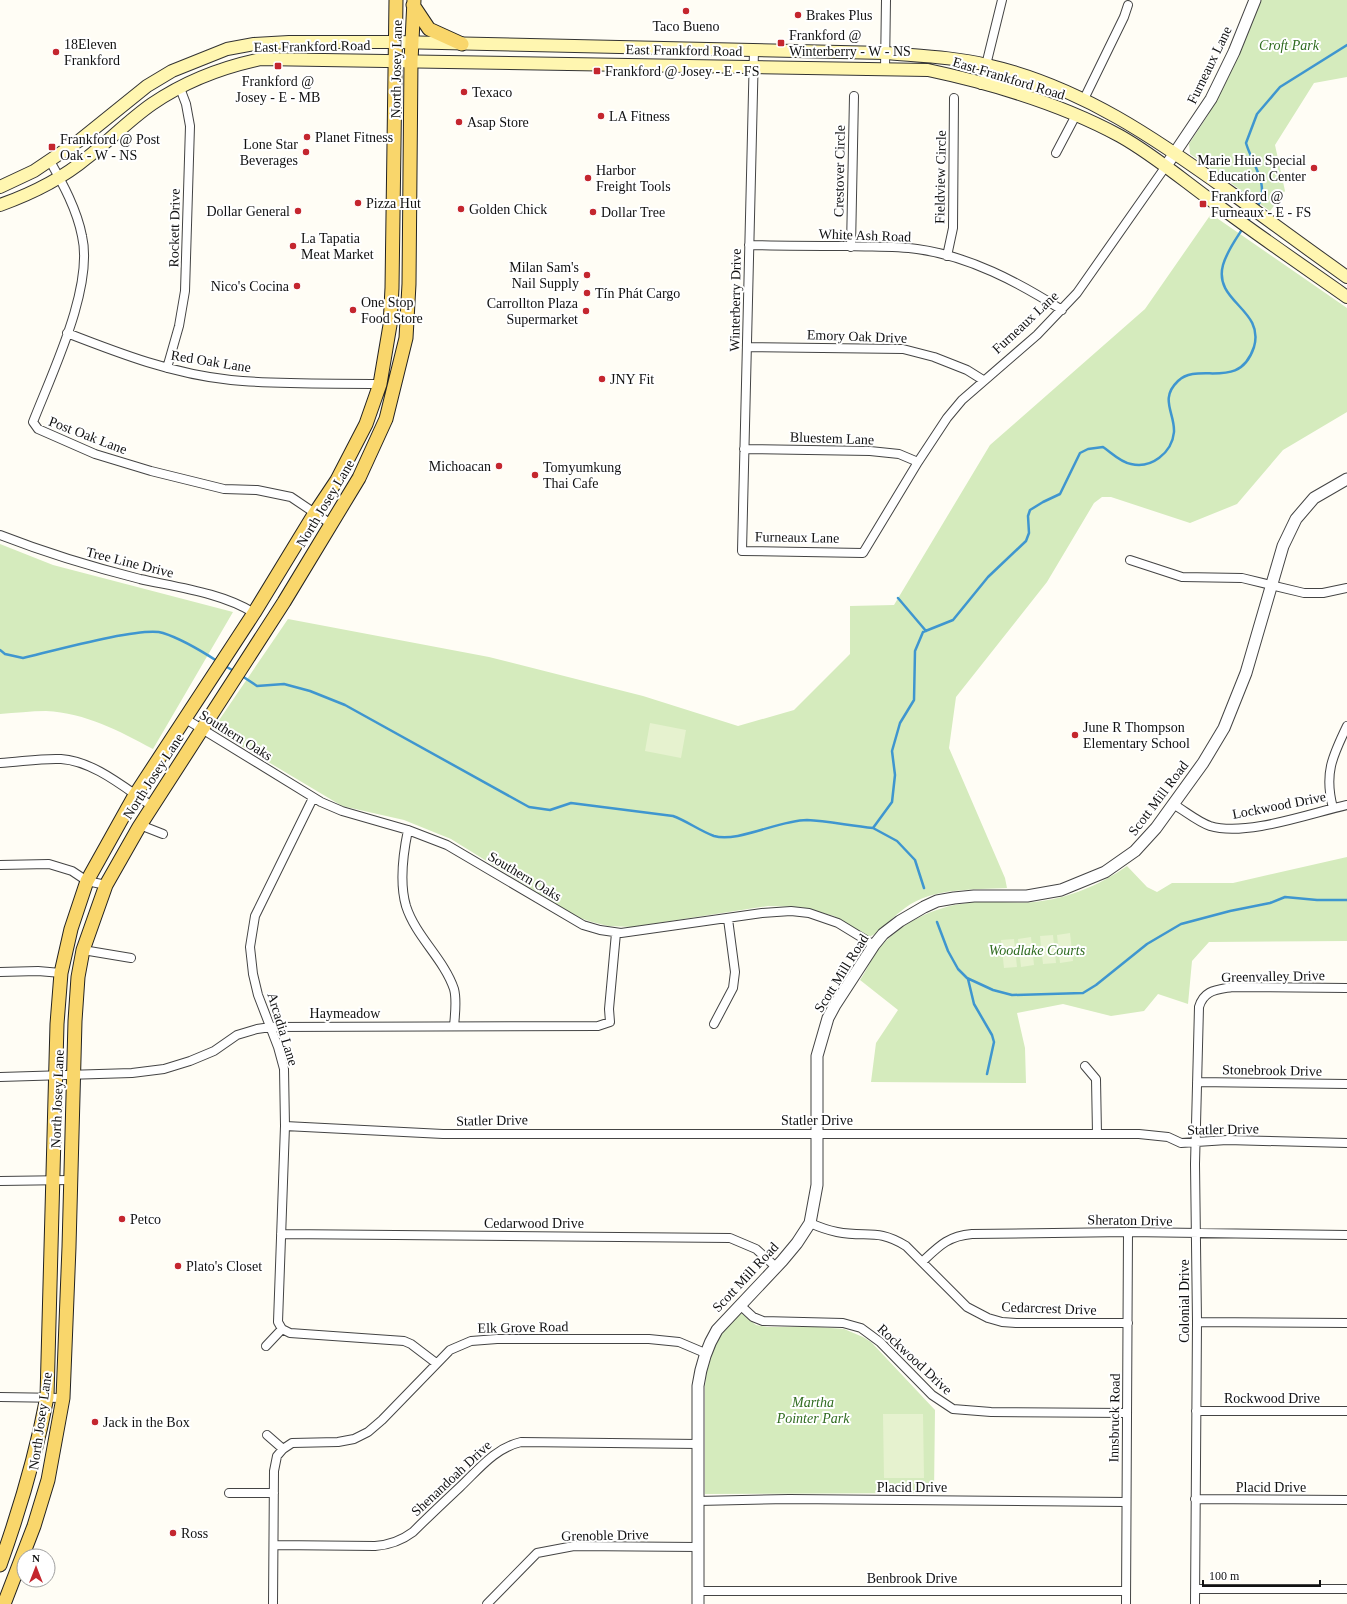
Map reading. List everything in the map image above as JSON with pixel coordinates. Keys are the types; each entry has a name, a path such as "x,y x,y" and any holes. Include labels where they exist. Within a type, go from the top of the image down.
{"main road":[{"name":"North Josey Lane","path":"0,1564 23,1500 37,1448 47,1397 55,1076 61,973 71,929 87,881 135,795 254,613 337,480 366,424 380,384 390,325 392,288 396,0"},
{"name":"North Josey Lane","path":"4,1604 34,1526 48,1480 63,1398 78,977 83,950 106,885 140,825 271,624 368,462 386,419 406,338 409,284 411,61 414,3"},
{"path":"414,3 428,29 462,44"},
{"name":"East Frankford Road","path":"0,187 17,180 50,161 80,140 147,86 172,71 227,49 289,42 396,42 885,53 924,56 986,65 1042,82 1084,99 1130,124 1176,153 1347,277"},
{"path":"247,46 249,62"},
{"path":"584,64 585,47"},
{"name":"East Frankford Road","path":"0,205 25,195 87,158 152,104 180,88 196,80 261,59 928,70 982,83 1011,92 1076,115 1120,136 1166,166 1223,210 1347,297"},
{"path":"982,83 996,78 1029,86 1042,82"},
{"path":"1320,277 1347,288"},
{"path":"392,288 409,284"}],"street":[{"path":"885,69 886,0"},
{"path":"986,65 1002,0"},
{"name":"Furneaux Lane","path":"742,551 863,553 918,462 947,418 962,400 983,380 1037,335 1062,310 1091,274 1176,153 1211,98 1234,52 1255,0"},
{"path":"1084,99 1128,5"},
{"name":"Winterberry Drive","path":"742,551 752,66 754,50"},
{"name":"Rockett Drive","path":"167,368 180,322 185,291 187,261 190,126 186,104 180,88"},
{"name":"Crestover Circle","path":"851,246 854,96"},
{"name":"Fieldview Circle","path":"947,256 952,228 954,98"},
{"path":"1056,153 1076,115"},
{"name":"Post Oak Lane","path":"50,161 76,216 84,248 84,272 80,291 67,333 33,422 38,429 94,454 151,471 224,489 257,490 291,497 330,524"},
{"name":"White Ash Road","path":"749,245 911,248 947,256 984,269 1016,283 1062,310"},
{"name":"Red Oak Lane","path":"67,333 131,358 167,368 246,381 380,384"},
{"name":"Emory Oak Drive","path":"747,346 903,349 934,357 967,370 983,380"},
{"name":"Bluestem Lane","path":"744,449 870,451 899,454 918,462"},
{"name":"Scott Mill Road","path":"698,1604 698,1386 705,1353 717,1330 797,1243 810,1223 817,1185 817,1056 823,1035 835,1005 874,945 883,934 900,921 924,907 954,898 1043,894 1061,890 1107,870 1136,851 1156,828 1209,754 1232,709 1256,643 1270,586 1283,546 1296,519 1314,498 1347,479"},
{"name":"Tree Line Drive","path":"0,535 45,552 90,566 232,602 254,613"},
{"path":"1130,560 1182,577 1242,578 1304,593 1323,593 1347,588"},
{"name":"Southern Oaks","path":"184,718 313,798 342,811 408,830 447,845 573,921 583,925 616,933 779,911 809,913 838,923 874,945"},
{"path":"1333,808 1328,790 1330,766 1334,752 1347,726"},
{"path":"0,763 62,759 85,765 106,774 152,806"},
{"name":"Arcadia Lane","path":"282,1330 278,1322 285,1126 284,1069 253,974 250,947 253,925 266,891 313,798"},
{"name":"Lockwood Drive","path":"1173,804 1209,826 1233,829 1261,825 1347,805"},
{"path":"140,825 163,834"},
{"path":"408,830 403,853 406,906 414,923 446,974 454,990 454,1026"},
{"path":"0,865 49,864 72,871 87,881 106,885"},
{"path":"714,1024 734,988 735,972 728,919"},
{"name":"Haymeadow","path":"0,1077 132,1073 164,1069 190,1061 214,1051 238,1035 257,1029 270,1027 598,1026 610,1022 609,1009 616,933"},
{"path":"83,950 131,958"},
{"path":"0,972 38,971 61,973"},
{"name":"Greenvalley Drive","path":"1202,998 1213,991 1232,987 1347,988"},
{"name":"Colonial Drive","path":"1195,1604 1197,1322 1196,1143 1199,1006 1202,998"},
{"path":"1085,1066 1096,1078 1097,1134"},
{"name":"Stonebrook Drive","path":"1197,1082 1347,1084"},
{"name":"Statler Drive","path":"285,1126 443,1134 817,1132 1139,1134 1168,1137 1181,1143 1227,1140 1347,1143"},
{"path":"0,1181 71,1180"},
{"name":"Cedarcrest Drive","path":"810,1223 838,1232 883,1235 906,1246 967,1307 978,1314 1002,1322 1128,1323"},
{"name":"Sheraton Drive","path":"922,1262 946,1240 963,1235 1001,1232 1347,1235"},
{"name":"Innsbruck Road","path":"1126,1604 1128,1232"},
{"name":"Cedarwood Drive","path":"281,1234 730,1238 756,1249 776,1267"},
{"name":"Rockwood Drive","path":"740,1305 753,1317 763,1321 843,1323 861,1328 880,1342 932,1395 953,1409 991,1412 1127,1412"},
{"path":"1197,1322 1347,1323"},
{"path":"266,1346 282,1330 299,1335 356,1339 388,1339 404,1341 411,1344 436,1363"},
{"name":"Elk Grove Road","path":"282,1449 292,1443 338,1442 354,1439 368,1432 382,1420 436,1363 456,1346 471,1341 497,1339 649,1339 679,1342 705,1353"},
{"path":"0,1397 63,1398"},
{"name":"Rockwood Drive","path":"1196,1411 1347,1411"},
{"path":"267,1435 282,1449 277,1456 274,1493 273,1604"},
{"name":"Shenandoah Drive","path":"274,1545 375,1546 384,1545 403,1539 413,1532 495,1453 517,1443 698,1444"},
{"path":"229,1493 274,1493"},
{"name":"Placid Drive","path":"698,1501 790,1499 1126,1502"},
{"name":"Placid Drive","path":"1195,1499 1347,1500"},
{"name":"Grenoble Drive","path":"487,1604 537,1553 574,1546 698,1547"},
{"path":"1195,1589 1347,1589"},
{"name":"Benbrook Drive","path":"698,1591 1126,1591"}],"green space":[{"name":"Croft Park","path":"1261,0 1347,0 1347,77 1314,83 1275,145 1285,191 1270,211 1190,154 1189,144 1208,115"},
{"path":"1211,214 1347,308 1347,412 1283,450 1237,504 1190,523 1111,497 1102,497 1094,503 1047,582 956,697 949,748 1005,878 1007,888 954,891 928,896 905,908 875,934 869,937 834,916 801,907 768,906 632,927 608,926 577,917 451,839 404,820 342,806 213,729 288,619 489,657 643,696 738,726 794,710 850,654 850,606 894,605 990,445 1145,309"},
{"path":"0,544 53,565 233,612 153,749 102,724 75,715 46,711 0,714"},
{"path":"650,723 686,730 681,758 645,751"},
{"name":"Woodlake Courts","path":"1347,857 1347,941 1209,942 1192,961 1188,1004 1158,994 1144,1011 1111,1016 1063,1004 1017,1013 1025,1048 1026,1083 871,1082 876,1043 898,1010 860,980 877,951 886,941 917,918 942,908 967,903 1034,902 1059,898 1094,885 1127,866 1147,887 1157,892 1172,883 1233,883"},
{"path":"1070,933 1073,961 1060,963 1057,935"},
{"path":"1053,935 1056,963 1043,964 1040,936"},
{"path":"1031,937 1034,965 1021,967 1018,939"},
{"path":"1014,939 1017,967 1004,968 1001,940"},
{"name":"Martha Pointer Park","path":"741,1313 756,1325 767,1327 817,1327 844,1329 871,1342 935,1410 934,1493 705,1494 705,1386 708,1362 719,1336 735,1317"},
{"path":"883,1414 923,1414 924,1478 884,1478"}],"waterway":[{"path":"1257,207 1261,199 1261,183 1246,143 1257,114 1280,87 1347,45"},
{"path":"1247,222 1253,213"},
{"path":"242,676 257,686 284,684 310,691 345,705 529,807 550,810 571,803 673,816 709,834 724,837 747,834 784,823 807,820 873,828 892,802 895,775 892,751 900,723 914,700 915,651 923,632 953,620 988,577 1026,541 1029,533 1028,516 1030,510 1060,494 1080,453 1088,449 1103,447 1127,463 1139,465 1153,462 1165,453 1172,440 1174,425 1169,400 1172,388 1178,381 1187,376 1197,374 1229,372 1239,368 1247,361 1254,347 1255,334 1252,323 1231,297 1225,288 1222,278 1223,265 1227,255 1243,228"},
{"path":"898,598 926,631"},
{"path":"0,650 5,654 23,658 116,636 152,632 163,633 177,638 217,661"},
{"path":"225,666 234,671"},
{"path":"873,828 897,841 915,860 924,888"},
{"path":"937,922 948,951 958,969 967,978 993,990 1012,995 1083,993 1096,985 1147,944 1181,924 1230,911 1270,903 1285,897 1317,900 1347,900"},
{"path":"968,979 974,1004 992,1035 994,1042 987,1074"}],"place":[{"name":"Taco Bueno","path":"686,11"},
{"name":"Brakes Plus","path":"798,15"},
{"name":"Frankford @ Winterberry - W - NS","path":"781,43"},
{"name":"18Eleven Frankford","path":"56,52"},
{"name":"Frankford @ Josey - E - MB","path":"278,66"},
{"name":"Frankford @ Josey - E - FS","path":"597,71"},
{"name":"Texaco","path":"464,92"},
{"name":"LA Fitness","path":"601,116"},
{"name":"Asap Store","path":"459,122"},
{"name":"Planet Fitness","path":"307,137"},
{"name":"Frankford @ Post Oak - W - NS","path":"52,147"},
{"name":"Lone Star Beverages","path":"306,152"},
{"name":"Marie Huie Special Education Center","path":"1314,168"},
{"name":"Harbor Freight Tools","path":"588,178"},
{"name":"Pizza Hut","path":"358,203"},
{"name":"Frankford @ Furneaux - E - FS","path":"1203,204"},
{"name":"Golden Chick","path":"461,209"},
{"name":"Dollar General","path":"298,211"},
{"name":"Dollar Tree","path":"593,212"},
{"name":"La Tapatia Meat Market","path":"293,246"},
{"name":"Milan Sam's Nail Supply","path":"587,275"},
{"name":"Nico's Cocina","path":"297,286"},
{"name":"Tín Phát Cargo","path":"587,293"},
{"name":"One Stop Food Store","path":"353,310"},
{"name":"Carrollton Plaza Supermarket","path":"586,311"},
{"name":"JNY Fit","path":"602,379"},
{"name":"Michoacan","path":"499,466"},
{"name":"Tomyumkung Thai Cafe","path":"535,475"},
{"name":"June R Thompson Elementary School","path":"1075,735"},
{"name":"Petco","path":"122,1219"},
{"name":"Plato's Closet","path":"178,1266"},
{"name":"Jack in the Box","path":"95,1422"},
{"name":"Ross","path":"173,1533"}]}
